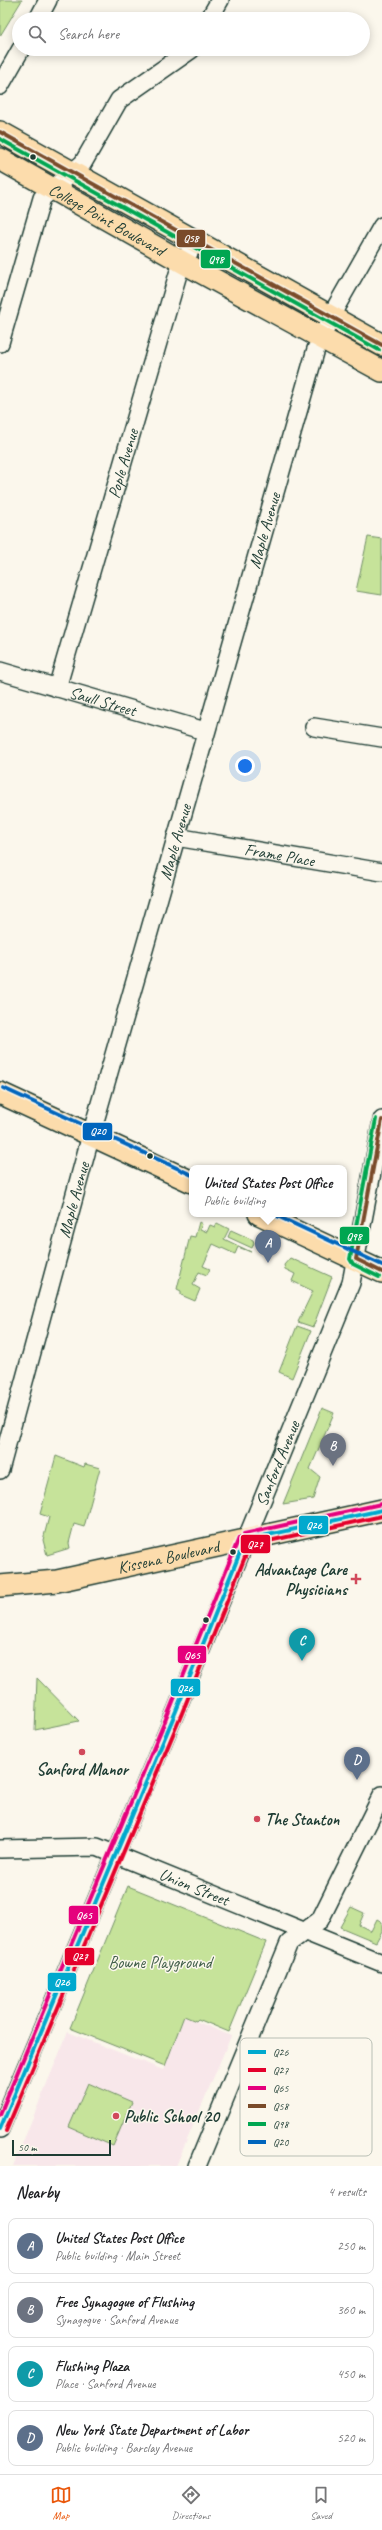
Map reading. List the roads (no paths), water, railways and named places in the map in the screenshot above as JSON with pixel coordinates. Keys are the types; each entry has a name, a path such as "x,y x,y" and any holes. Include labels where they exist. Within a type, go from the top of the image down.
{"main road":[{"name":"College Point Boulevard","path":"0,132 382,345"},
{"name":"College Point Boulevard","path":"0,159 184,263 382,371"},
{"path":"0,1092 189,1181"},
{"path":"265,1217 382,1272"},
{"name":"Kissena Boulevard","path":"0,1586 57,1581 382,1510"}],"street":[{"path":"42,12 48,0"},
{"path":"213,12 220,0"},
{"path":"0,86 17,56"},
{"path":"0,343 42,198 83,163 119,100 182,56"},
{"name":"Maple Avenue","path":"0,1470 91,1135 205,731 316,349 331,317 382,226"},
{"name":"Pople Avenue","path":"57,688 178,274 195,241"},
{"name":"Saull Street","path":"0,671 205,731"},
{"path":"314,727 382,738"},
{"name":"Frame Place","path":"176,837 382,872"},
{"name":"Sanford Avenue","path":"0,2129 115,1855 351,1283 382,1120"},
{"path":"250,2038 289,1943 320,1920 382,1795"},
{"name":"Union Street","path":"0,1849 97,1847 382,1963"},
{"path":"197,2166 240,2062"}],"place":[{"name":"United States Post Office","path":"268,1263"},
{"name":"Free Synagogue of Flushing","path":"333,1466"},
{"name":"Advantage Care Physicians","path":"356,1579"},
{"name":"Flushing Plaza","path":"302,1661"},
{"name":"Sanford Manor","path":"82,1752"},
{"name":"New York State Department of Labor","path":"357,1780"},
{"name":"The Stanton","path":"257,1819"},
{"name":"Public School 20","path":"116,2116"}],"park label":[{"name":"Bowne Playground","path":"160,1962"}]}
